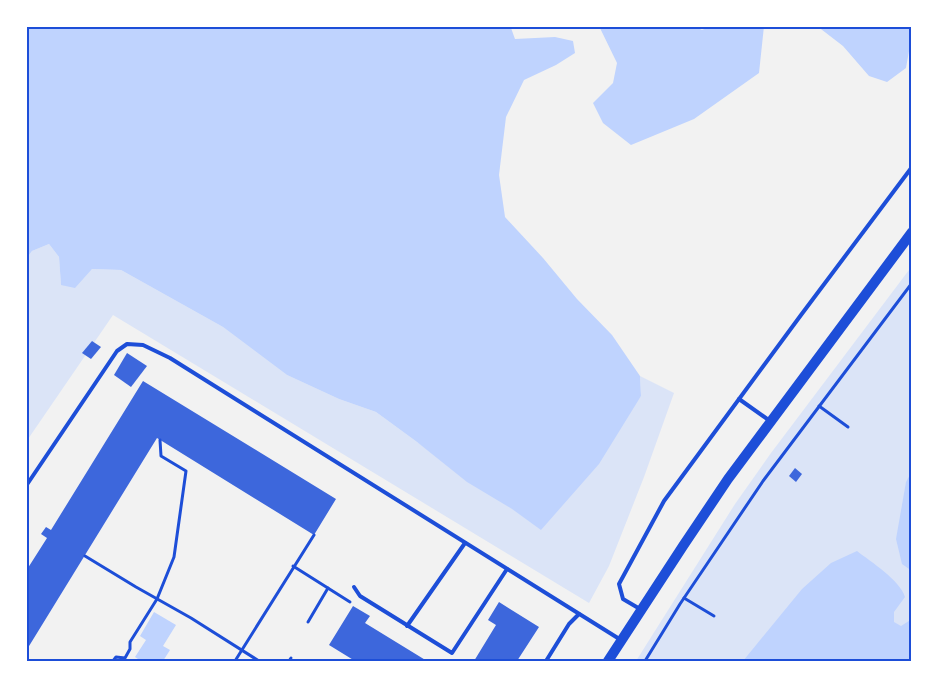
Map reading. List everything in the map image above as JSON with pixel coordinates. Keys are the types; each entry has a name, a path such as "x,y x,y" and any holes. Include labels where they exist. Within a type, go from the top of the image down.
{"main road":[{"path":"608,661 728,479 912,232"}],"lane":[{"path":"641,610 623,600 619,584 664,501 912,167"},
{"path":"26,486 117,351 127,344 143,345 170,358 622,640"},
{"path":"739,399 771,422"},
{"path":"408,626 465,542"},
{"path":"354,588 360,596 452,653 506,569"},
{"path":"546,661 570,624 579,614"}],"path":[{"path":"645,661 684,598 763,481 912,283"},
{"path":"819,406 848,428"},
{"path":"113,661 116,658 125,658 130,649 130,642 157,599 174,557 186,471 161,456 160,440"},
{"path":"235,661 314,535"},
{"path":"85,556 191,618 259,661"},
{"path":"294,566 354,604 360,596"},
{"path":"308,622 328,588"},
{"path":"684,598 714,616"}],"shaded area":[{"path":"49,244 59,257 61,285 92,269 121,270 223,327 287,375 339,399 376,412 541,529 641,396 640,376 674,393 609,566 589,603 113,315 26,442 26,259 32,251"},
{"path":"912,266 912,661 636,661 735,504 771,453"}],"water":[{"path":"26,26 512,26 515,39 555,37 573,41 575,53 556,65 524,80 506,117 499,175 505,217 543,258 577,299 612,335 640,376 641,396 599,464 541,530 512,509 467,482 376,412 339,399 287,375 223,327 121,270 92,269 75,288 61,285 59,257 49,244 32,251 26,259"},
{"path":"599,26 693,26 702,30 712,26 764,26 759,73 694,119 631,145 603,123 593,103 613,83 617,63"},
{"path":"817,26 912,26 906,68 887,82 869,76 843,46"},
{"path":"912,471 912,571 902,564 896,539 906,482"},
{"path":"857,551 897,584 905,597 894,612 894,622 901,626 912,619 912,661 743,661 802,589 831,563"},
{"path":"154,612 176,625 163,646 170,650 163,661 141,661 135,657 146,640 140,636"}],"building":[{"path":"92,341 101,347 91,359 82,353"},
{"path":"127,353 147,366 131,387 114,375"},
{"path":"143,381 336,499 314,535 157,438 26,651 26,571 47,538 41,534 46,527 51,530"},
{"path":"795,468 802,474 796,482 789,476"},
{"path":"499,602 539,627 517,661 474,661 496,625 488,620"},
{"path":"353,606 370,616 365,623 427,661 355,661 329,645"}]}
